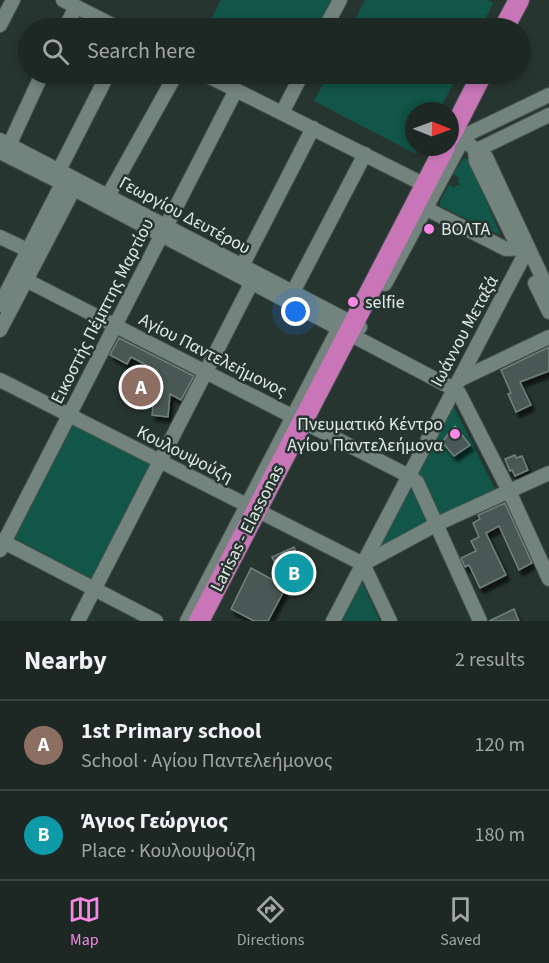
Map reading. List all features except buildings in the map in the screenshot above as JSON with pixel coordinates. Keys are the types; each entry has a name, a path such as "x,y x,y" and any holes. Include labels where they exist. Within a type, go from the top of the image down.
{"highway":[{"path":"509,18 519,0"},
{"name":"Larisas - Elassonas","path":"459,124 477,84"},
{"name":"Larisas - Elassonas","path":"199,621 234,542 256,510 350,328 420,206 425,185 442,156"}],"street":[{"path":"0,25 13,0"},
{"path":"63,0 98,18"},
{"path":"330,18 340,0"},
{"path":"70,18 76,7"},
{"path":"4,148 37,84"},
{"path":"0,330 21,277 66,179 104,84"},
{"path":"106,200 170,84"},
{"path":"224,84 425,185"},
{"path":"282,113 297,84"},
{"name":"Εικοστής Πέμπτης Μαρτίου","path":"1,544 236,90"},
{"path":"459,136 549,95"},
{"path":"475,151 549,115"},
{"path":"242,266 313,128"},
{"path":"459,140 468,142 475,151 476,161 523,252 549,312"},
{"name":"Γεωργίου Δευτέρου","path":"4,148 350,328"},
{"path":"293,292 365,154"},
{"path":"444,156 420,206 506,249 523,252 549,292"},
{"name":"Γεωργίου Δευτέρου","path":"164,231 242,266 254,278 293,292 350,328"},
{"path":"0,237 33,253"},
{"name":"Ιωάννου Μεταξά","path":"333,621 523,252"},
{"path":"0,305 21,277"},
{"name":"Αγίου Παντελεήμονος","path":"21,277 409,476 417,482 480,621"},
{"path":"78,621 254,278"},
{"path":"350,328 456,385 509,491 549,579"},
{"path":"456,385 549,338"},
{"name":"Κουλουψούζη","path":"0,380 363,564"},
{"path":"390,621 363,564 437,524 549,473"},
{"path":"210,621 256,510"},
{"path":"187,621 234,542"},
{"path":"1,544 156,621"}],"green space":[{"path":"221,0 333,0 324,18 211,18"},
{"path":"365,0 487,0 493,3 486,18 356,18"},
{"path":"323,84 453,84 444,102 405,102 405,148 314,101"},
{"path":"465,158 469,160 500,235 440,206 440,201 449,185 454,188 460,185 459,178 453,174"},
{"path":"453,405 496,491 439,519 418,473"},
{"path":"74,423 152,465 92,579 14,538"},
{"path":"408,482 416,489 428,523 378,547"},
{"path":"362,582 380,621 342,621"}],"place":[{"name":"ΒΟΛΤΑ","path":"429,229"},
{"name":"selfie","path":"353,302"},
{"name":"1st Primary school","path":"141,387"},
{"name":"Πνευματικό Κέντρο Αγίου Παντελεήμονα","path":"455,434"},
{"name":"Άγιος Γεώργιος","path":"294,573"}]}
